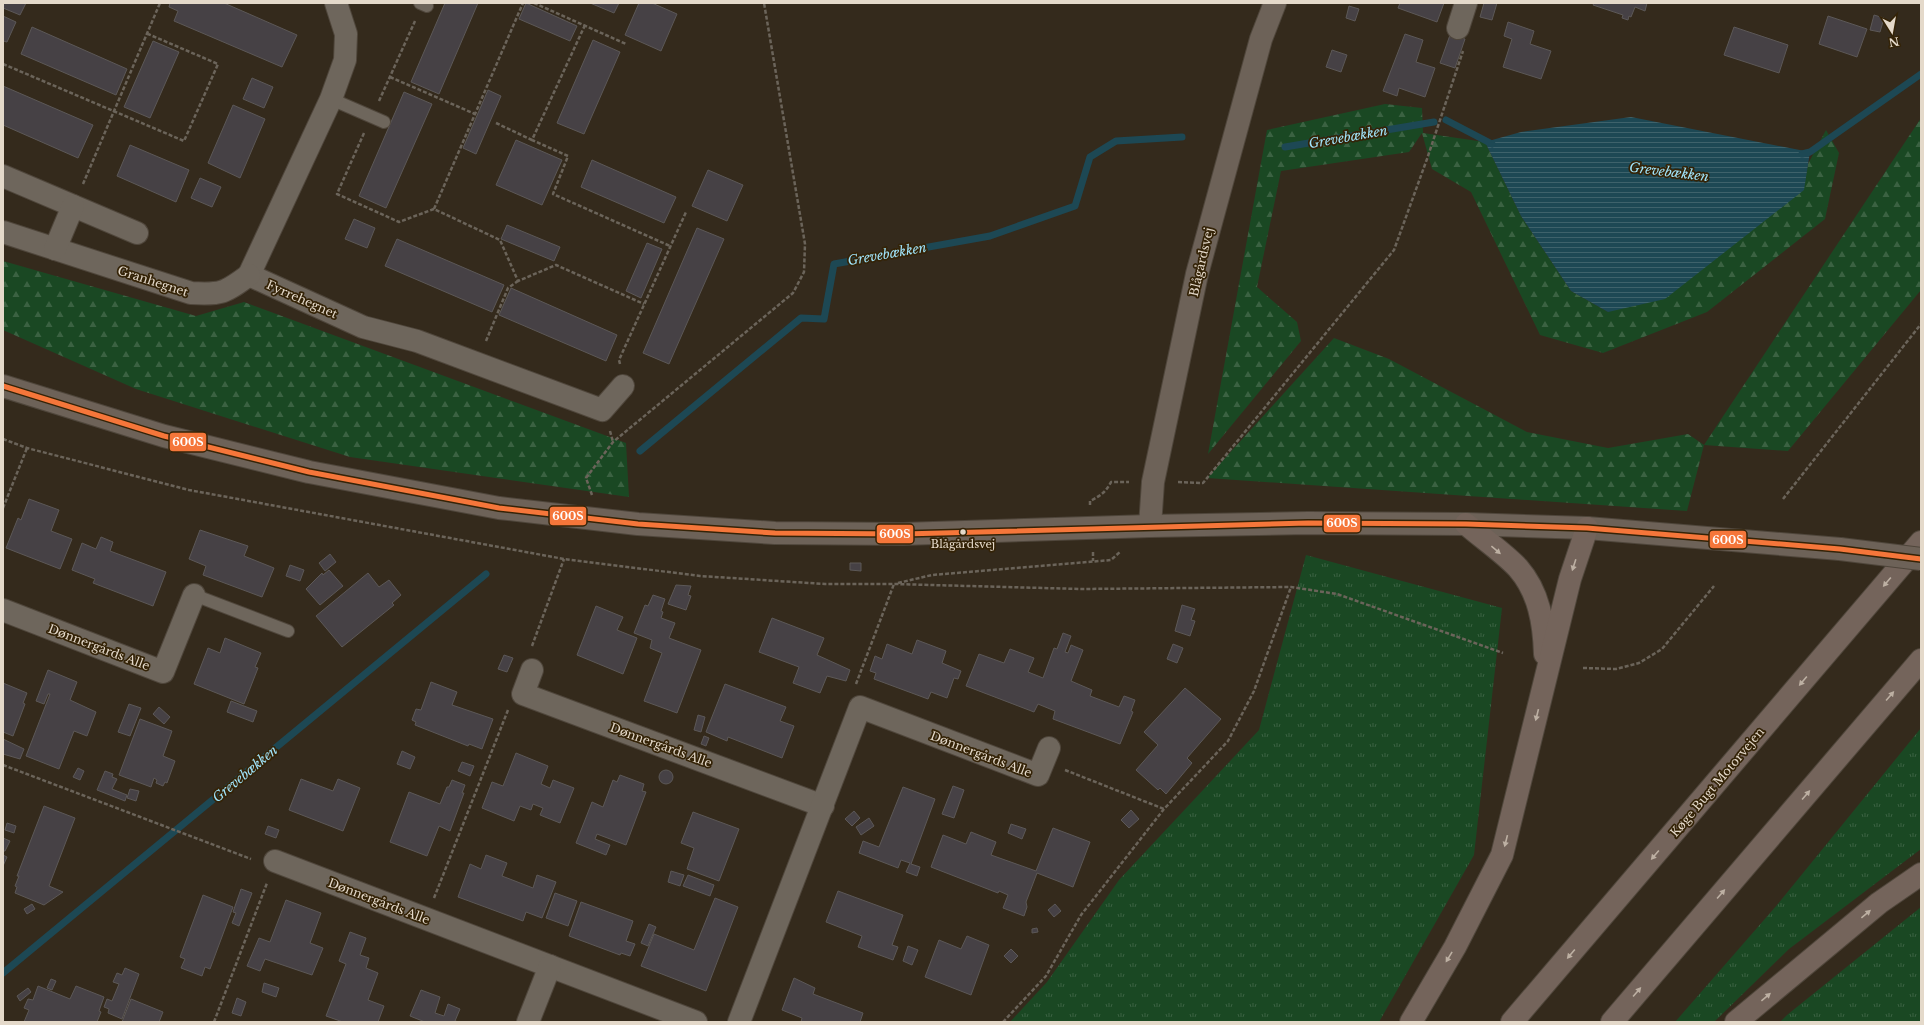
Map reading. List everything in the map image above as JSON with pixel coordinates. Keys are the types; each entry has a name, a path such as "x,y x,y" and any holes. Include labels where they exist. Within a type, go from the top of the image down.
{"highway":[{"path":"1466,524 1518,568 1534,593 1544,627 1546,677"},
{"path":"1411,1022 1455,947 1502,856 1570,579 1587,528"},
{"name":"Køge Bugt Motorvejen","path":"1512,1022 1921,542"},
{"path":"1612,1022 1921,660"},
{"path":"1736,1022 1879,903 1921,874"}],"street":[{"name":"Blågårdsvej","path":"1150,526 1153,482 1197,274 1216,199 1261,39 1275,3"},
{"path":"1458,28 1466,3"},
{"path":"249,275 331,99 346,60 346,34 338,4"},
{"path":"3,176 136,233"},
{"path":"55,249 73,206"},
{"name":"Granhegnet","path":"3,232 191,293 212,294 229,290 249,275"},
{"name":"Fyrrehegnet","path":"249,275 363,327 417,342 602,410 623,386"},
{"path":"3,386 171,438 309,472 499,508 638,524 776,533 903,534 1150,526 1308,523 1466,524 1587,528 1840,549 1921,559"},
{"name":"Dønnergårds Alle","path":"3,610 163,672 194,595"},
{"path":"523,694 532,670"},
{"name":"Dønnergårds Alle","path":"523,694 823,806"},
{"path":"739,1022 860,708"},
{"name":"Dønnergårds Alle","path":"860,708 1038,776 1047,755"},
{"name":"Dønnergårds Alle","path":"275,861 696,1022"},
{"path":"528,1022 550,966"}],"lane":[{"path":"331,99 384,122"},
{"path":"194,595 288,631"}],"path":[{"path":"73,206 160,3"},
{"path":"434,209 523,3"},
{"path":"534,3 626,44"},
{"path":"586,478 613,442 793,293 804,272 805,244 764,3"},
{"path":"423,4 337,194 399,222 434,209 500,240 518,281"},
{"path":"532,140 585,25"},
{"path":"1203,483 1394,250 1427,160 1467,38 1458,28"},
{"path":"3,64 184,141 218,64 148,34"},
{"path":"390,77 475,114"},
{"path":"496,123 568,156 553,194 670,246"},
{"path":"623,386 619,360 686,212"},
{"path":"478,364 491,326 508,288 518,281 556,265 644,304"},
{"path":"1783,500 1921,324"},
{"path":"3,439 27,448 189,490 564,559 700,576 825,584 894,584 1081,589 1291,587 1337,594 1503,653"},
{"path":"3,508 27,448"},
{"path":"894,584 932,575 1111,560 1122,550"},
{"path":"532,670 530,650 564,559"},
{"path":"860,708 853,692 894,584"},
{"path":"1583,668 1616,669 1639,663 1662,649 1714,586"},
{"path":"1003,1022 1046,976 1081,915 1164,809 1228,741 1254,691 1291,587"},
{"path":"426,919 515,691 523,694"},
{"path":"1047,755 1164,809"},
{"path":"3,765 256,861 275,861 214,1022"}],"green space":[{"path":"1385,104 1422,108 1423,133 1485,142 1521,216 1571,291 1608,312 1803,190 1808,164 1826,130 1839,153 1825,219 1707,312 1603,353 1540,335 1471,192 1432,169 1422,133 1409,152 1281,171 1257,287 1297,322 1301,341 1208,454 1267,130"},
{"path":"1921,118 1921,290 1788,451 1704,445"},
{"path":"3,261 196,316 244,302 626,443 629,497 350,457 136,389 3,330"},
{"path":"1334,338 1389,359 1527,432 1608,448 1688,434 1704,445 1687,511 1207,478"},
{"path":"1306,555 1502,608 1474,855 1379,1022 1010,1022 1047,982 1119,880 1259,730"},
{"path":"1921,728 1921,849 1789,949 1714,1022 1675,1022 1777,905"},
{"path":"1921,907 1921,1022 1780,1022 1787,1015"}],"water":[{"path":"1631,117 1810,152 1804,190 1665,299 1608,312 1571,291 1521,216 1485,142 1521,132"}],"building":[{"path":"3,3 26,3 20,15 3,8"},
{"path":"170,3 224,3 297,35 282,67 174,21 178,11 169,7"},
{"path":"445,3 478,3 439,94 411,82"},
{"path":"526,3 577,26 570,41 519,19"},
{"path":"590,3 619,3 614,13"},
{"path":"639,3 652,3 677,14 661,51 625,35"},
{"path":"1400,3 1444,3 1437,22 1398,8"},
{"path":"1484,3 1497,3 1492,20 1480,17"},
{"path":"1594,3 1647,3 1645,11 1635,7 1631,17 1629,16 1628,20 1622,18 1623,15 1593,5"},
{"path":"1349,6 1359,9 1355,21 1346,18"},
{"path":"1874,15 1884,18 1880,32 1870,30"},
{"path":"3,16 16,22 7,42 3,41"},
{"path":"1828,16 1867,29 1857,57 1819,44"},
{"path":"1508,22 1534,31 1530,44 1551,51 1541,79 1503,67 1512,39 1504,36"},
{"path":"32,27 127,69 116,95 21,54"},
{"path":"1734,27 1788,45 1779,73 1724,55"},
{"path":"1405,34 1423,40 1416,62 1435,68 1425,97 1399,88 1397,96 1383,91"},
{"path":"1450,35 1465,39 1455,68 1440,63"},
{"path":"593,40 620,52 584,134 557,123"},
{"path":"153,41 179,52 150,118 124,107"},
{"path":"1332,50 1347,55 1341,72 1326,67"},
{"path":"252,78 273,87 264,108 243,99"},
{"path":"3,86 93,125 78,158 3,125"},
{"path":"488,90 501,96 476,154 463,148"},
{"path":"404,92 432,104 386,208 359,196"},
{"path":"233,105 265,119 240,178 208,163"},
{"path":"516,140 562,160 542,205 496,185"},
{"path":"130,145 189,170 176,202 117,176"},
{"path":"592,160 676,197 664,223 581,187"},
{"path":"708,170 743,185 727,221 692,206"},
{"path":"200,178 221,187 212,207 191,198"},
{"path":"354,219 375,228 367,248 345,239"},
{"path":"507,225 560,247 554,261 501,239"},
{"path":"697,228 724,239 669,364 643,353"},
{"path":"397,239 504,285 492,312 385,266"},
{"path":"647,243 662,249 641,298 626,291"},
{"path":"511,288 617,335 606,361 499,315"},
{"path":"29,499 59,510 51,531 72,539 60,569 6,548 18,518 21,520"},
{"path":"200,530 248,546 244,556 274,568 262,597 203,575 206,566 189,559"},
{"path":"101,537 113,542 110,551 166,572 153,606 93,583 95,579 72,570 82,543 96,549"},
{"path":"330,554 336,562 325,571 319,563"},
{"path":"850,563 861,563 861,571 850,570"},
{"path":"290,565 304,570 300,581 286,576"},
{"path":"329,570 343,586 320,605 306,589 322,573 323,575"},
{"path":"368,573 379,587 389,580 401,595 392,603 394,605 342,647 316,616"},
{"path":"676,585 691,586 688,595 691,596 686,610 668,604"},
{"path":"653,595 665,599 661,611 663,612 661,618 675,623 669,638 701,650 677,713 644,701 662,653 650,648 652,640 634,633 645,605 648,606"},
{"path":"1182,605 1195,609 1191,620 1195,621 1190,636 1175,631"},
{"path":"596,606 623,617 617,630 637,638 623,674 577,655"},
{"path":"772,618 824,638 817,655 850,670 846,681 827,676 820,693 793,683 799,667 759,652"},
{"path":"1063,633 1071,636 1065,652 1068,653 1071,645 1083,650 1071,681 1092,690 1090,696 1119,707 1124,696 1135,700 1131,711 1133,712 1120,744 1053,719 1055,711 1038,704 1034,712 966,686 979,654 1004,663 1010,649 1034,658 1028,672 1043,678 1054,648 1057,649"},
{"path":"225,638 261,653 255,667 258,668 244,704 194,684 208,648 220,653"},
{"path":"917,640 946,651 942,663 961,671 958,679 954,678 947,698 931,692 928,699 874,679 876,673 870,671 875,656 882,659 887,644 912,654"},
{"path":"1173,644 1183,648 1177,663 1167,659"},
{"path":"504,655 513,658 507,672 498,669"},
{"path":"48,670 77,682 70,700 96,712 87,736 74,731 59,769 26,756 50,694 48,694 44,704 36,701"},
{"path":"431,682 457,692 452,705 493,719 482,749 469,744 468,746 415,725 416,722 412,720 416,709 421,710"},
{"path":"3,683 27,693 23,703 25,704 13,736 3,732"},
{"path":"725,684 786,707 780,721 794,726 782,758 728,737 727,741 706,732"},
{"path":"1185,688 1221,719 1187,758 1192,763 1166,794 1160,788 1158,790 1136,770 1158,745 1144,732"},
{"path":"231,701 257,711 253,722 227,712"},
{"path":"129,704 141,708 130,736 118,732"},
{"path":"159,707 170,717 164,724 153,714"},
{"path":"698,715 705,717 701,732 694,730"},
{"path":"140,719 172,731 163,756 175,761 167,783 165,782 163,786 156,783 157,780 154,778 151,787 119,775"},
{"path":"704,736 709,738 706,746 701,744"},
{"path":"3,739 24,749 20,759 3,754"},
{"path":"402,751 415,757 410,769 397,764"},
{"path":"516,753 548,766 541,784 550,788 553,780 574,788 560,823 540,815 543,808 533,804 531,810 520,806 514,821 482,808 492,782 503,786"},
{"path":"462,762 474,766 470,776 458,771"},
{"path":"78,768 84,771 80,780 73,777"},
{"path":"666,770 671,772 673,777 671,782 666,784 661,782 659,777 661,772"},
{"path":"105,771 113,774 112,777 117,779 112,789 127,795 125,801 97,790"},
{"path":"620,775 644,784 642,791 646,792 626,845 597,834 595,839 610,845 606,855 576,843 592,802 603,807 613,780 617,782"},
{"path":"301,779 333,791 338,779 360,788 343,831 289,810"},
{"path":"452,780 465,785 462,793 464,793 450,831 439,826 427,856 390,842 409,792 440,804 447,787 449,787"},
{"path":"953,786 964,790 954,818 942,814"},
{"path":"903,787 935,799 911,864 920,867 917,876 906,872 910,863 901,860 898,868 859,853 863,841 879,847"},
{"path":"130,789 139,791 136,801 127,798"},
{"path":"44,806 75,818 49,886 63,892 44,905 15,893 17,887 15,886 19,876 17,876"},
{"path":"1131,810 1139,819 1129,828 1121,820"},
{"path":"854,811 860,818 852,826 845,819"},
{"path":"693,812 739,829 719,881 687,869 694,848 681,843"},
{"path":"869,818 874,826 861,835 856,827"},
{"path":"7,823 16,826 14,833 5,830"},
{"path":"1011,824 1026,829 1022,839 1008,833"},
{"path":"268,826 279,830 276,838 265,834"},
{"path":"1053,828 1090,842 1073,887 1037,873 1026,902 1027,907 1024,916 1003,908 1008,895 999,891 998,893 931,867 943,835 966,844 971,832 996,842 991,855 1036,871"},
{"path":"3,838 10,841 5,851 3,851"},
{"path":"3,855 7,857 3,866"},
{"path":"486,855 507,863 502,876 533,888 537,875 556,882 542,918 526,912 523,921 458,897 470,864 481,869"},
{"path":"671,871 684,875 680,886 668,882"},
{"path":"688,875 714,885 710,896 683,886"},
{"path":"241,889 252,893 239,926 232,923 236,913 233,912"},
{"path":"838,891 903,915 892,945 898,947 893,960 858,947 862,936 826,922"},
{"path":"555,893 577,901 568,926 546,918"},
{"path":"203,895 233,907 210,969 205,967 202,976 181,968 185,959 180,957"},
{"path":"715,898 738,907 706,991 641,966 654,934 694,950"},
{"path":"286,900 321,913 310,943 323,948 312,975 265,959 260,971 247,966 259,938 270,942"},
{"path":"581,902 633,921 626,941 635,944 630,956 621,953 620,955 569,936"},
{"path":"32,904 35,909 27,914 24,909"},
{"path":"1055,904 1061,911 1054,917 1048,910"},
{"path":"649,924 656,927 648,946 641,943"},
{"path":"1037,928 1038,932 1032,933 1032,929"},
{"path":"350,932 366,938 360,955 369,958 366,968 378,973 368,1000 384,1006 378,1022 343,1022 326,1016 346,964 339,961"},
{"path":"967,936 989,945 971,995 925,977 939,940 961,949"},
{"path":"908,946 918,950 912,965 903,961"},
{"path":"1011,949 1018,956 1011,963 1004,956"},
{"path":"125,968 139,974 122,1019 108,1013 109,1009 104,1007 107,999 112,1001 119,984 113,982 117,973 122,975"},
{"path":"794,978 815,988 813,994 863,1013 860,1022 801,1022 802,1018 782,1010"},
{"path":"51,979 56,981 52,990 47,988"},
{"path":"264,983 279,988 276,997 262,992"},
{"path":"38,986 70,999 76,986 104,997 97,1022 24,1022 29,1010 24,1008 28,999 33,1000"},
{"path":"28,988 31,992 20,1001 17,996"},
{"path":"421,990 440,997 435,1013 444,1016 448,1004 460,1009 455,1021 459,1022 425,1022 410,1016"},
{"path":"237,998 246,1002 241,1016 232,1013"},
{"path":"131,999 163,1012 159,1022 122,1022"}],"waterway":[{"name":"Grevebækken","path":"1802,154 1810,152 1921,74"},
{"name":"Grevebækken","path":"1446,120 1492,144"},
{"name":"Grevebækken","path":"1285,147 1434,122"},
{"name":"Grevebækken","path":"640,451 801,318 824,319 834,264 990,236 1075,206 1090,157 1116,141 1182,137"},
{"name":"Grevebækken","path":"3,973 486,574"}],"transit line":[{"name":"600S","path":"3,386 164,436 309,472 499,508 638,524 775,533 903,534 1308,523 1466,524 1587,528 1840,549 1921,559"}],"place":[{"name":"Blågårdsvej","path":"963,532"}]}
